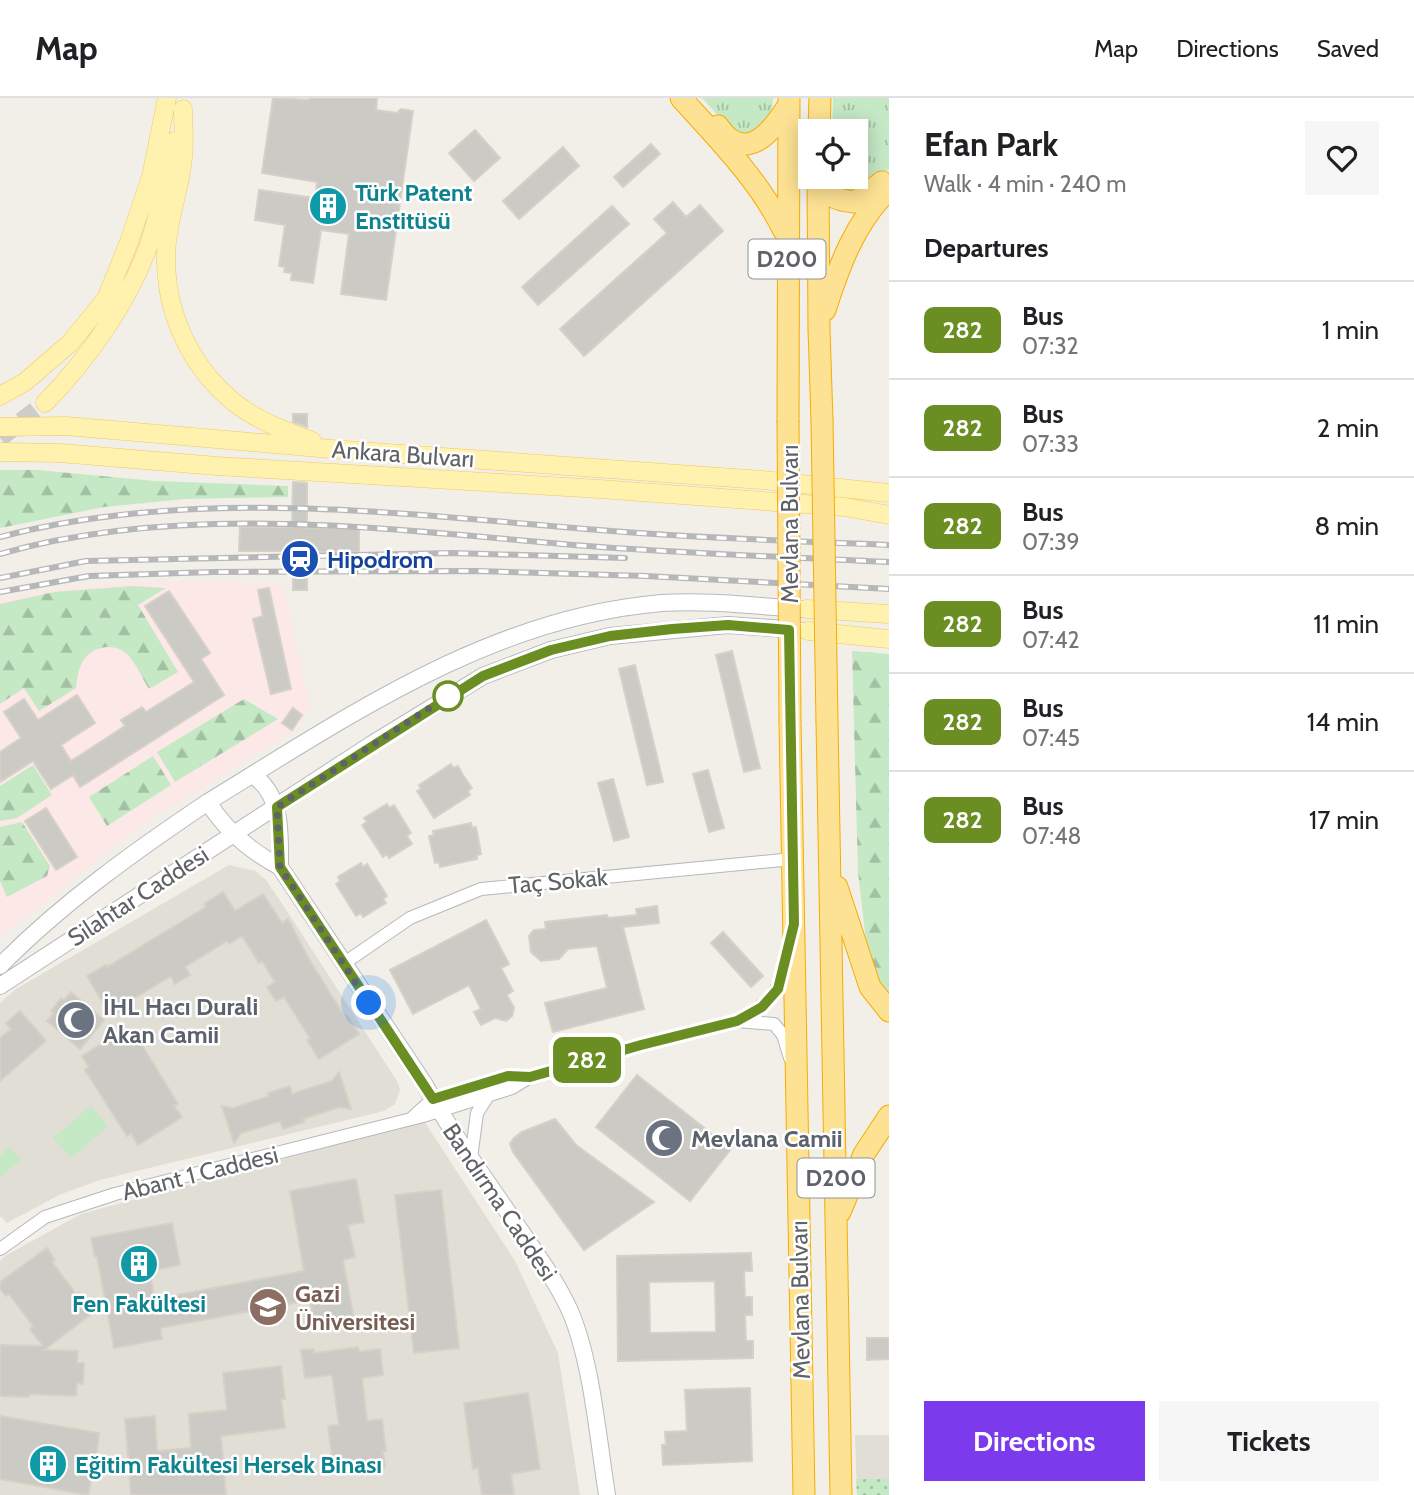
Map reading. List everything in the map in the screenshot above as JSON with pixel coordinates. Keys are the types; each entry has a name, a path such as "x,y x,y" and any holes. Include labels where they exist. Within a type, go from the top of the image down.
{"highway":[{"path":"681,98 754,180 771,204 787,236"},
{"path":"692,98 731,141 747,144 761,139 774,128 789,101"},
{"path":"819,119 820,98"},
{"name":"Mevlana Bulvarı","path":"789,101 787,236 790,722 804,1495"},
{"path":"825,189 832,197 855,202 889,177"},
{"name":"Mevlana Bulvarı","path":"819,189 819,329 841,1495"},
{"path":"819,329 836,273 855,234 874,204 889,189"},
{"path":"829,862 870,987 889,1011"},
{"path":"836,1221 864,1154 889,1116"}],"main road":[{"path":"0,396 25,382 70,343 106,299 151,177 167,98"},
{"path":"45,403 69,378 108,324 130,286 151,238 184,103"},
{"path":"184,103 184,157 166,256 169,296 176,322 188,348 206,374 235,403 272,426 331,449"},
{"name":"Ankara Bulvarı","path":"0,427 65,426 331,449 805,484 889,493"},
{"name":"Ankara Bulvarı","path":"0,452 60,453 217,466 587,488 845,508 889,515"},
{"path":"208,802 404,684 471,653 541,626 602,611 664,603 889,614"},
{"name":"Silahtar Caddesi","path":"0,986 483,676 551,650 610,636 728,625 807,631"},
{"path":"807,631 889,639"},
{"path":"252,775 261,780 277,807 280,867"},
{"name":"Silahtar Caddesi","path":"0,966 23,943 113,868 208,802"},
{"name":"Bandırma Caddesi","path":"208,802 219,819 255,854 280,867 541,1260 571,1314 585,1366 607,1495"}],"street":[{"name":"Taç Sokak","path":"343,964 410,918 481,889 793,859"},
{"name":"Abant 1 Caddesi","path":"436,1105 488,1096 512,1088 530,1077 737,1021 762,1007 778,989 794,924"},
{"name":"Abant 1 Caddesi","path":"737,1021 774,1024 783,1035 797,1085"},
{"name":"Abant 1 Caddesi","path":"0,1249 45,1217 115,1194 410,1119 436,1105 508,1076 530,1077"},
{"path":"471,1158 477,1113 488,1096"}],"shaded area":[{"path":"131,582 283,584 310,707 292,732 137,828 0,938 0,599 55,589"},
{"path":"229,865 255,871 266,880 397,1081 400,1090 395,1104 384,1111 100,1180 59,1195 7,1223 0,1216 0,1003 16,989"},
{"name":"Gazi Üniversitesi","path":"424,1121 515,1261 558,1353 580,1495 0,1495 0,1261 5,1256 81,1214"},
{"path":"855,1435 889,1435 889,1495 857,1495"}],"green space":[{"path":"702,98 773,98 771,114 765,125 739,135 732,131"},
{"path":"833,98 889,98 889,169 868,188 868,119 832,119"},
{"path":"836,189 867,189 865,191 837,192"},
{"path":"0,470 37,470 155,481 288,486 288,497 185,499 104,507 0,528"},
{"path":"132,586 166,588 138,605 178,672 149,689 129,656 118,649 105,647 92,651 83,661 76,688 39,711 24,688 0,704 0,604 54,592"},
{"path":"852,651 889,654 889,994 879,985 866,941 858,872"},
{"path":"244,699 278,719 175,782 157,752"},
{"path":"153,756 171,785 107,826 89,797"},
{"path":"33,765 52,795 17,818 0,821 0,786"},
{"path":"22,822 50,866 47,876 7,897 0,881 0,827"},
{"path":"91,1106 108,1126 71,1158 53,1138"},
{"path":"10,1147 21,1159 0,1178 0,1156"},
{"path":"856,1479 889,1479 889,1495 857,1495"}],"building":[{"name":"Türk Patent Enstitüsü","path":"273,98 377,98 376,110 397,113 401,109 413,111 386,300 341,294 349,234 321,230 313,283 291,280 292,273 284,272 285,267 279,266 285,225 255,220 259,190 315,198 317,182 262,173"},
{"path":"475,130 500,158 474,181 449,153"},
{"path":"651,144 660,154 623,187 614,177"},
{"path":"563,147 579,166 519,219 503,201"},
{"path":"673,202 686,217 700,205 723,231 584,356 560,329 667,233 654,219"},
{"path":"612,206 629,224 538,305 522,287"},
{"path":"293,414 307,414 307,427 293,422"},
{"path":"293,482 307,483 307,528 359,528 359,552 307,552 307,590 293,590 293,551 239,551 240,527 292,527"},
{"path":"269,588 291,689 271,694 253,619 263,616 258,590"},
{"path":"169,591 210,653 201,659 224,695 80,787 73,775 51,789 33,761 0,782 0,752 21,738 4,712 24,699 38,720 77,695 95,723 61,745 71,761 125,726 121,720 142,707 146,712 194,682 145,606"},
{"path":"732,651 760,768 744,772 716,655"},
{"path":"635,665 663,782 647,785 619,669"},
{"path":"293,708 302,715 292,730 282,723"},
{"path":"451,764 453,768 458,766 472,788 468,791 470,795 434,818 417,791 421,789 419,785"},
{"path":"708,770 724,828 709,832 693,774"},
{"path":"613,779 629,837 614,841 598,783"},
{"path":"387,804 389,808 394,805 411,833 407,836 412,844 389,858 387,854 383,857 362,825 367,822 364,818"},
{"path":"46,808 77,857 56,870 25,821"},
{"path":"471,823 472,828 476,827 481,854 477,855 477,859 440,867 439,862 435,863 429,836 434,835 433,831"},
{"path":"361,863 363,867 367,864 387,896 383,899 386,903 363,917 361,913 356,916 336,884 340,881 338,877"},
{"path":"223,892 235,911 263,894 282,923 288,919 310,961 345,1017 347,1015 359,1034 319,1059 307,1040 310,1038 284,997 276,1001 267,987 275,982 242,936 229,944 227,941 185,967 190,975 175,984 171,976 128,1002 130,1005 111,1016 87,976 106,965 107,967 206,907 204,904"},
{"path":"657,906 659,923 623,927 644,1009 553,1032 545,1003 607,988 597,946 568,949 559,959 541,961 531,952 529,936 534,930 546,929 545,922 607,915 608,918 637,915 636,909"},
{"path":"486,920 509,964 501,968 513,991 507,995 514,1008 512,1016 506,1021 495,1018 481,1025 474,1012 481,1009 469,985 413,1014 390,970"},
{"path":"723,932 763,976 751,987 711,943"},
{"name":"İHL Hacı Durali Akan Camii","path":"71,992 104,1020 80,1049 47,1021 61,998 64,1000"},
{"path":"20,1011 46,1041 0,1081 0,1038 11,1029 6,1023"},
{"path":"119,1033 129,1041 137,1037 178,1104 174,1106 182,1117 138,1145 131,1133 127,1136 85,1070 89,1067 82,1056"},
{"path":"339,1072 351,1109 340,1107 303,1119 304,1122 283,1129 280,1121 241,1133 234,1143 222,1106 233,1108 290,1086 292,1094 332,1081"},
{"name":"Mevlana Camii","path":"637,1075 731,1149 690,1201 596,1127"},
{"path":"555,1119 576,1145 654,1202 584,1250 513,1152 510,1144 522,1132"},
{"name":"Fen Fakültesi","path":"356,1179 364,1222 348,1225 355,1257 343,1260 354,1319 315,1326 310,1300 160,1328 162,1339 114,1348 97,1256 95,1257 91,1238 172,1223 180,1265 149,1271 155,1299 304,1271 290,1191"},
{"path":"441,1190 459,1348 414,1353 395,1195"},
{"path":"47,1248 55,1260 52,1262 76,1294 79,1292 94,1312 44,1350 78,1351 77,1363 84,1363 83,1384 77,1383 76,1396 0,1396 0,1345 43,1346 30,1329 33,1326 9,1294 6,1296 0,1289 0,1282"},
{"path":"751,1253 752,1271 744,1271 745,1297 752,1297 752,1315 745,1315 746,1341 753,1341 753,1358 618,1361 617,1256","holes":["715,1281 716,1332 650,1333 649,1282"]},
{"path":"867,1338 889,1338 889,1359 867,1360"},
{"path":"358,1347 359,1352 380,1349 383,1375 362,1378 367,1421 382,1419 385,1467 334,1474 328,1426 339,1425 332,1375 305,1378 301,1350 314,1349 314,1353"},
{"path":"281,1366 285,1399 281,1399 285,1428 221,1436 226,1495 131,1495 125,1419 155,1416 157,1451 191,1448 189,1414 227,1410 223,1373"},
{"path":"750,1388 752,1461 663,1465 662,1445 666,1445 665,1432 687,1431 685,1390"},
{"path":"528,1393 540,1469 511,1474 514,1495 482,1495 478,1468 473,1469 464,1403"},
{"name":"Eğitim Fakültesi Hersek Binası","path":"0,1416 99,1433 94,1478 92,1477 88,1495 0,1479"}],"tunnel":[{"path":"0,438 45,403"}],"railway":[{"path":"0,537 73,521 148,512 298,508 671,535 889,545"},
{"path":"0,554 69,538 140,528 285,524 431,532 652,550 889,562"},
{"path":"0,578 86,561 452,553 625,558"},
{"path":"0,592 89,576 213,572 476,571 646,576 889,589"}],"bus line":[{"name":"282","path":"728,625 789,630 794,924 778,989 762,1007 737,1021 530,1077 508,1076 433,1099 280,867 277,807 372,744 483,676 551,650 610,636 672,629 728,625"}],"place":[{"name":"Türk Patent Enstitüsü","path":"328,206"},
{"name":"Hipodrom","path":"300,559"},
{"name":"İHL Hacı Durali Akan Camii","path":"76,1020"},
{"name":"Mevlana Camii","path":"664,1138"},
{"name":"Fen Fakültesi","path":"139,1264"},
{"name":"Gazi Üniversitesi","path":"268,1307"},
{"name":"Eğitim Fakültesi Hersek Binası","path":"48,1464"}],"route":[{"path":"369,1003 280,867 277,807 448,696"}]}
